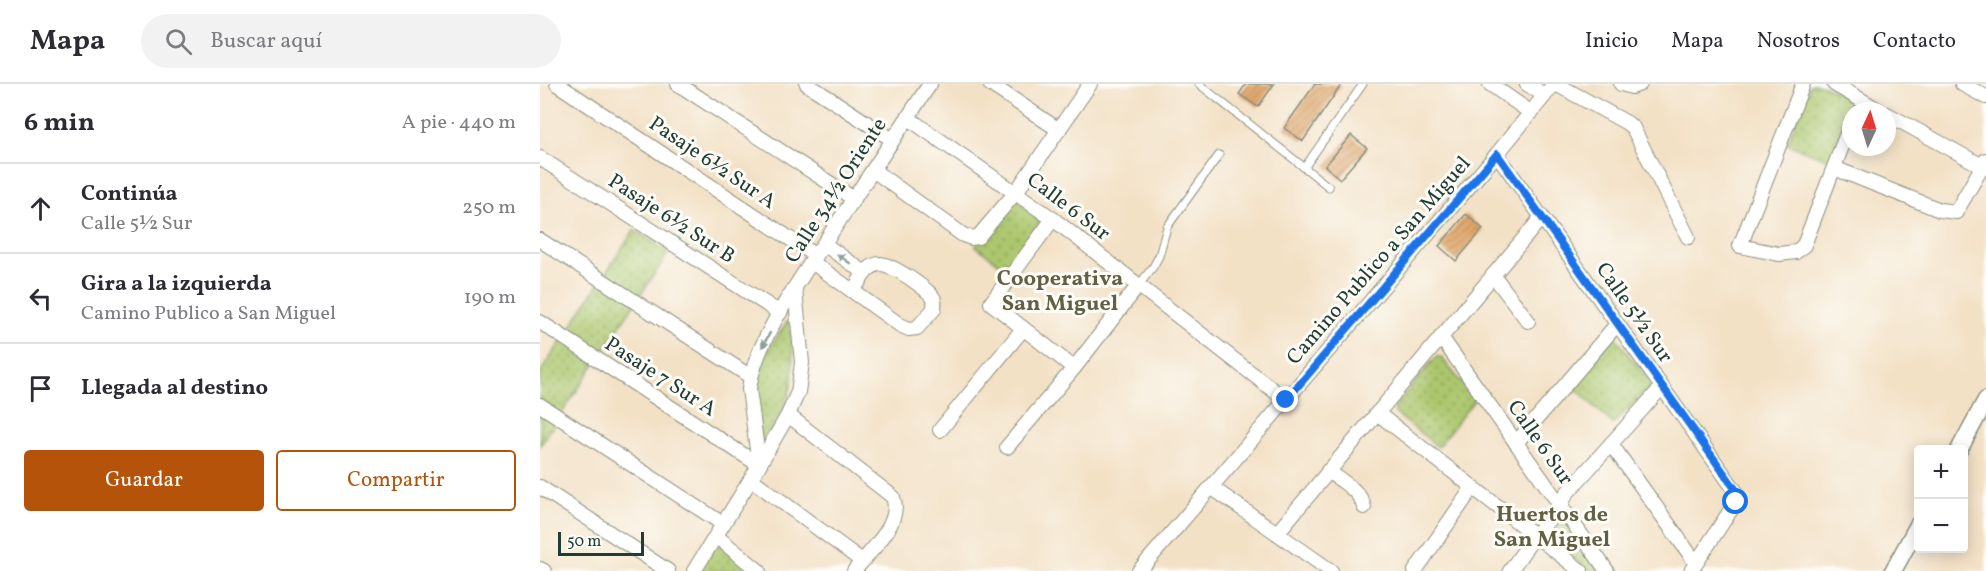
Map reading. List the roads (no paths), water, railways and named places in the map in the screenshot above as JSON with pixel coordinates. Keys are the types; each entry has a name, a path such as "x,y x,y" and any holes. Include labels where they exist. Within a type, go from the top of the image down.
{"street":[{"name":"Pasaje 6½ Sur A","path":"557,84 817,254"},
{"path":"678,84 854,199"},
{"path":"807,84 893,140"},
{"name":"Calle 34½ Oriente","path":"759,465 750,402 751,377 759,352 817,254 930,84"},
{"path":"990,84 1059,130"},
{"path":"873,170 963,235 970,238 978,237 1016,192 1089,84"},
{"path":"1490,84 1530,112"},
{"path":"1527,84 1544,95"},
{"path":"1555,84 1633,128 1688,237"},
{"name":"Camino Publico a San Miguel","path":"1139,571 1555,84"},
{"path":"1621,84 1632,87 1640,84"},
{"path":"1803,84 1740,246 1779,254 1796,252 1804,245 1842,146"},
{"path":"1834,84 1855,102"},
{"path":"1962,84 1986,97"},
{"name":"Calle 6 Sur","path":"908,118 1053,219 1286,400"},
{"path":"1833,168 1940,210 1956,212 1985,164 1896,119"},
{"name":"Calle 5½ Sur","path":"1497,154 1736,490 1738,496 1736,502 1693,567"},
{"name":"Pasaje 6½ Sur B","path":"540,158 780,313"},
{"path":"1276,533 1542,217"},
{"path":"1053,219 991,303 1074,368"},
{"path":"540,240 751,377"},
{"path":"817,254 865,273"},
{"path":"817,254 853,291 900,325 909,329 917,328 934,309 934,300 929,293 890,265 879,263 868,270 853,291"},
{"path":"1493,275 1528,321"},
{"path":"1007,447 1074,368 1138,286"},
{"name":"Calle 34½ Oriente","path":"694,571 751,479 788,415 798,392 802,373 795,289"},
{"name":"Pasaje 7 Sur A","path":"540,322 759,465"},
{"path":"1516,443 1617,324"},
{"path":"940,430 1023,329"},
{"name":"Calle 6 Sur","path":"1441,337 1607,571"},
{"path":"1510,571 1535,535 1561,506 1566,494 1662,387"},
{"path":"1962,445 1986,400"},
{"path":"540,405 719,530 759,571"},
{"path":"1377,413 1581,571"},
{"path":"751,479 858,566 892,524 896,505 893,497 788,415"},
{"path":"1611,444 1693,567"},
{"path":"1328,471 1356,492 1364,507"},
{"path":"540,487 668,571"},
{"path":"1211,487 1330,571"},
{"path":"1415,571 1473,487"},
{"path":"1893,571 1914,532"},
{"path":"540,568 544,571"}],"lane":[{"path":"1198,84 1329,187"},
{"path":"1304,168 1363,84"},
{"path":"1138,286 1159,256 1167,227 1219,155"}],"district":[{"name":"Cooperativa San Miguel","path":"1060,290"},
{"name":"Huertos de San Miguel","path":"1552,526"}]}
